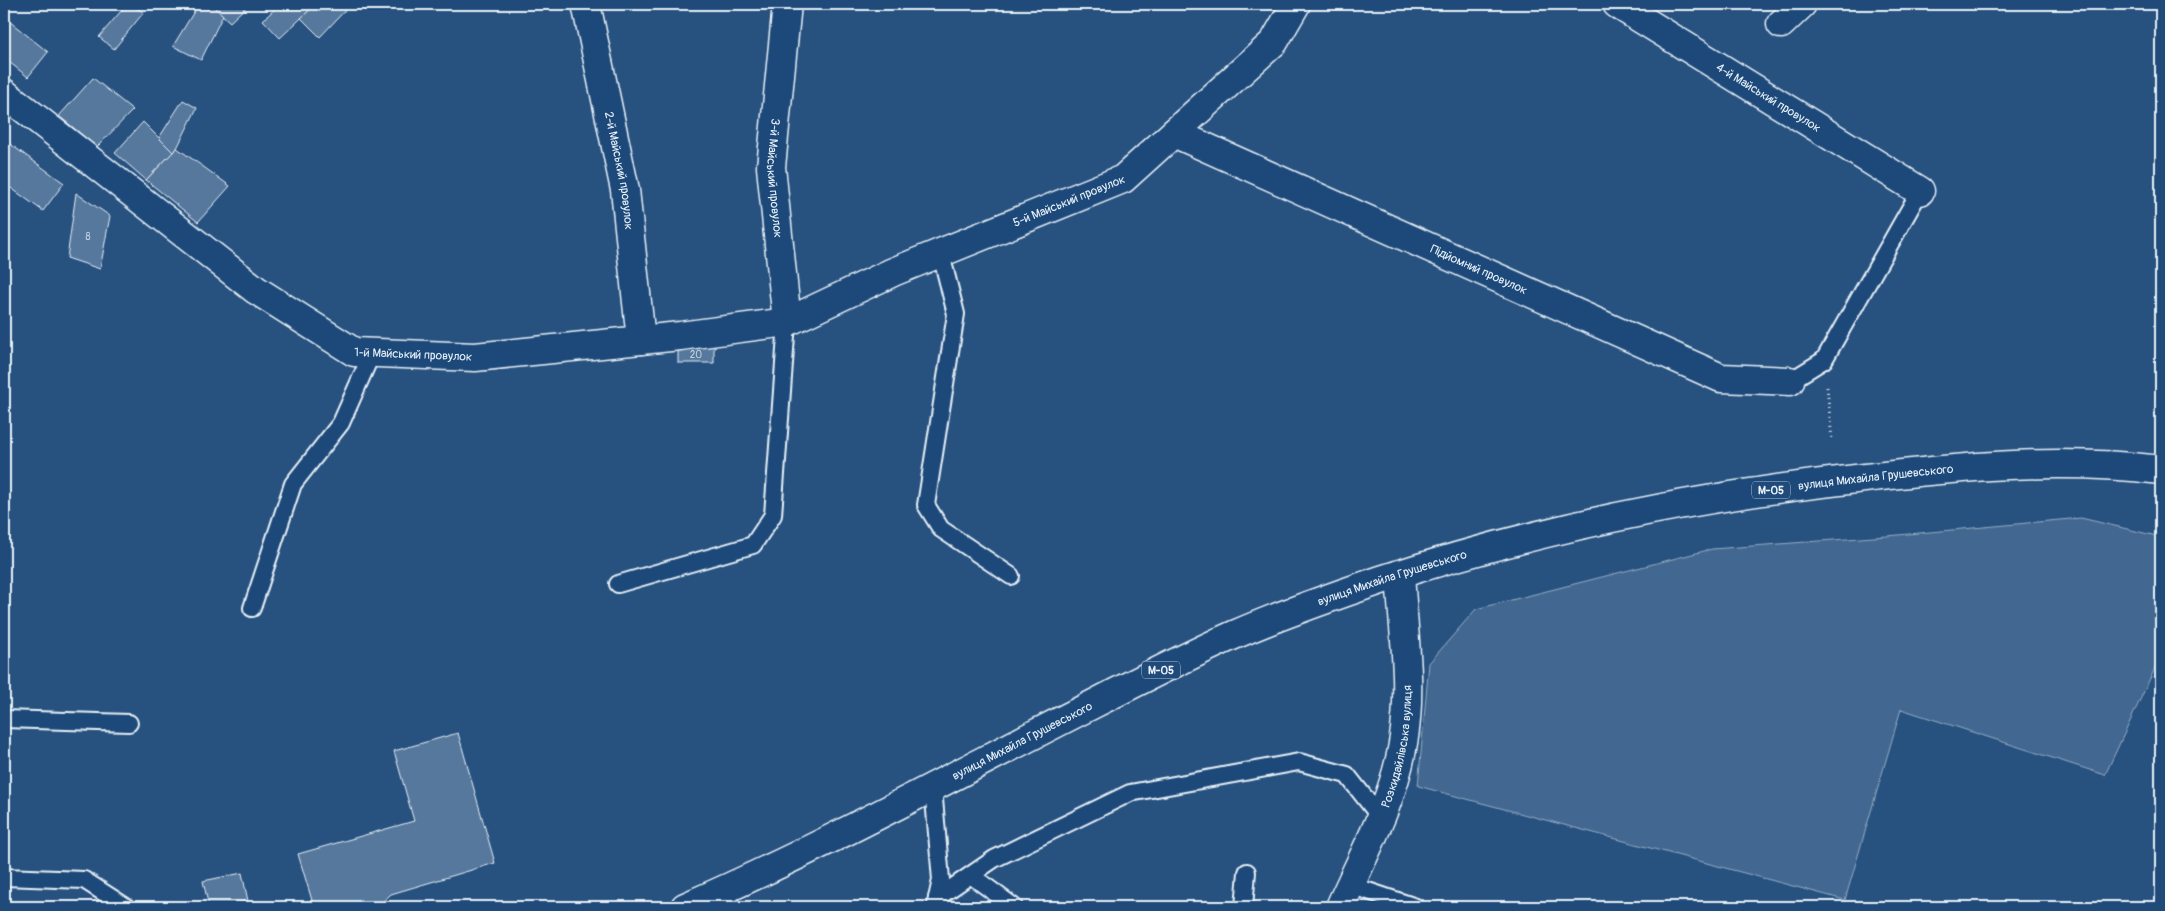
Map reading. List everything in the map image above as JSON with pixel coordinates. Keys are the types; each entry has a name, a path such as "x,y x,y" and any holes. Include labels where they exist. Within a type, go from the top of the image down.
{"street":[{"name":"2-й Майський провулок","path":"586,4 625,190 641,340"},
{"name":"3-й Майський провулок","path":"787,4 771,167 787,322"},
{"name":"5-й Майський провулок","path":"787,322 893,272 1123,180 1274,42 1296,4"},
{"name":"4-й Майський провулок","path":"1617,4 1920,191"},
{"path":"1781,24 1802,4"},
{"name":"1-й Майський провулок","path":"4,93 256,290 354,352 475,357 641,340 787,322"},
{"name":"Підйомний провулок","path":"1174,133 1721,378 1790,381"},
{"name":"вулиця Михайла Грушевського","path":"685,907 734,886 933,787 1123,689 1234,635 1314,602 1469,552 1639,511 1750,492 1916,472 2024,463 2094,463 2156,469"},
{"name":"Розкидайлівська вулиця","path":"1345,896 1380,817 1400,759 1407,705 1400,574"}],"lane":[{"path":"1790,381 1824,360 1920,191"},
{"path":"940,254 956,314 926,505 941,529 1011,576"},
{"path":"618,584 753,545 773,515 787,322"},
{"path":"252,608 293,484 341,423 372,353"},
{"path":"4,719 129,723"},
{"path":"936,903 994,859 1130,793 1299,762 1347,775 1380,817"},
{"path":"933,787 941,880 936,903"},
{"path":"1244,907 1247,872"},
{"path":"972,876 1014,907"},
{"path":"4,877 84,880 126,907"},
{"path":"1345,896 1416,907"}],"path":[{"path":"1824,360 1832,439"}],"shaded area":[{"path":"2081,518 2161,537 2161,655 2105,775 1901,709 1845,900 1418,786 1429,663 1476,609 1712,549 1887,536"}],"building":[{"path":"127,4 144,12 114,49 99,37"},
{"path":"210,4 249,4 230,22"},
{"path":"280,4 309,4 313,7 280,38 263,20"},
{"path":"316,4 351,4 320,37 301,18"},
{"path":"198,5 213,6 223,15 201,60 173,46"},
{"path":"4,17 48,52 28,77 4,58"},
{"path":"93,78 133,110 97,147 59,116"},
{"path":"183,100 197,108 177,148 173,152 159,138"},
{"path":"143,122 173,152 146,180 115,153"},
{"path":"10,144 64,183 43,211 4,183 4,152"},
{"path":"177,148 230,186 198,222 146,180"},
{"path":"76,193 110,216 100,269 67,258"},
{"path":"714,346 714,363 678,363 678,347"},
{"path":"458,733 495,863 391,894 377,907 314,907 298,854 414,821 394,751"},
{"path":"242,873 248,901 223,907 209,907 203,881"}]}
